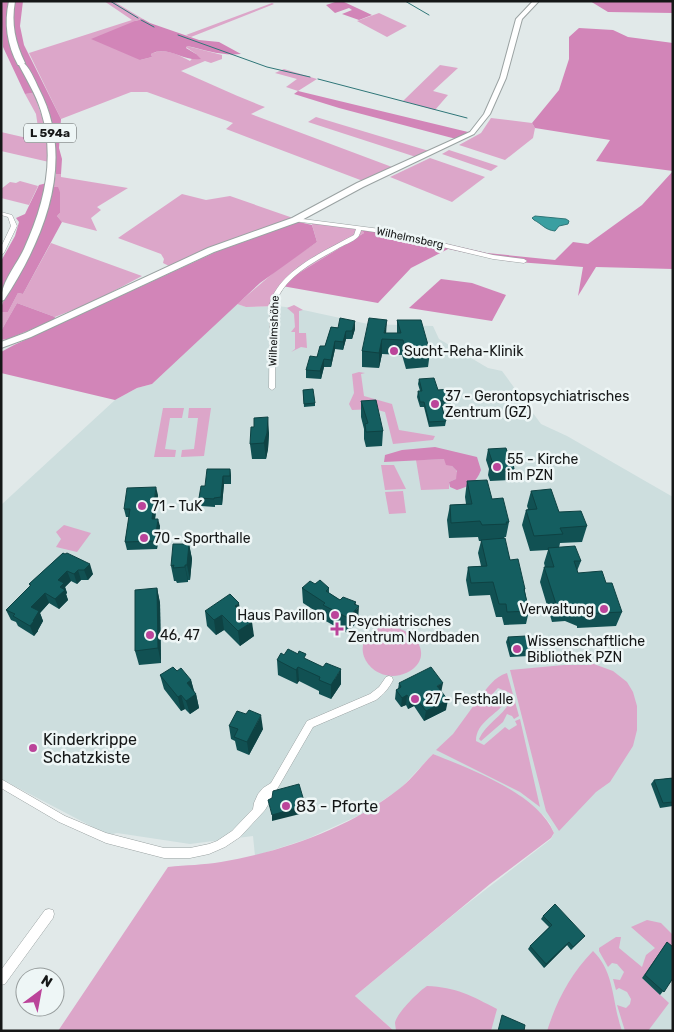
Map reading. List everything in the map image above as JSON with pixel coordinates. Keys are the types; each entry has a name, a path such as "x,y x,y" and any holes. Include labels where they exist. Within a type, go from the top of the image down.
{"highway":[{"name":"L 594a","path":"12,1 8,24 13,46 21,63"}],"main road":[{"path":"1,345 28,335 211,250 295,220 360,185 472,133 487,114 503,78 519,20 536,1"},
{"name":"L 594a","path":"1,298 41,222 51,176 52,149 50,129 45,110 21,63"}],"street":[{"path":"1,212 10,216 14,222 14,226 1,253"},
{"name":"Wilhelmsberg","path":"295,220 388,232 493,257 524,260"},
{"name":"Wilhelmshöhe","path":"272,388 273,297 282,282 356,236 360,229"},
{"path":"1,783 62,819 106,838 164,853 190,853 221,844 236,834 258,811 272,793 272,787 310,724 379,693 389,680"},
{"path":"3,973 49,914"}],"shaded area":[{"path":"1,1 9,1 7,25 9,37 34,93 25,94 3,47"},
{"path":"14,1 23,1 20,26 24,45 61,119 59,148 62,159 61,174 56,174 56,150 48,108 19,52 11,24"},
{"path":"104,1 113,1 143,19 135,21 140,60 152,57 151,54 161,51 181,56 190,61 196,54 187,46 222,55 222,59 211,63 205,61 181,71 265,107 251,114 392,167 363,181 226,129 233,123 147,92 131,92 61,119 29,53 132,20"},
{"path":"333,1 342,1 372,15 359,20 342,14 352,10 349,8 335,13 326,5 335,2"},
{"path":"590,1 673,1 673,13 608,12"},
{"path":"272,3 274,4 191,37 186,35"},
{"path":"379,13 407,26 387,37 357,21"},
{"path":"143,19 199,40 219,42 241,54 220,53 187,46 186,48 201,59 188,58 163,51 151,54 152,57 140,60 91,39"},
{"path":"579,28 613,30 628,37 673,43 673,171 596,161 610,140 535,128 532,123 559,90 569,59 569,37"},
{"path":"440,65 458,68 433,91 448,95 435,110 403,101"},
{"path":"284,69 317,79 298,91 286,87 297,79 275,73"},
{"path":"298,91 468,132 456,139 294,94"},
{"path":"34,93 45,126 49,162 1,151 1,132 40,141 36,114 25,94"},
{"path":"316,117 429,151 416,157 308,122"},
{"path":"491,118 532,123 535,128 533,138 505,160 459,145 481,133"},
{"path":"449,150 498,166 491,171 442,154"},
{"path":"430,158 485,177 452,202 390,177"},
{"path":"673,171 673,269 596,267 578,296 583,267 506,261 448,249 411,268 378,303 282,286 294,276 364,233 360,227 386,230 487,253 555,260 573,242 588,244 642,205"},
{"path":"56,174 61,174 61,177 128,188 97,207 101,210 91,218 97,231 62,222 57,216 60,213 60,192 53,187"},
{"path":"20,181 38,186 29,205 1,198 1,189 10,182 16,183"},
{"path":"47,183 36,223 17,264 1,292 1,261 15,236 19,222 16,218 25,214 39,185"},
{"path":"53,187 58,187 60,192 60,213 57,216 62,222 23,294 18,293 8,312 1,312 5,297 34,242"},
{"path":"182,194 206,200 230,196 293,218 230,240 169,266 163,263 164,259 161,254 118,238"},
{"path":"311,221 360,227 364,233 294,276 282,286 277,306 246,307 237,304 279,268 317,242"},
{"path":"299,222 312,225 317,242 260,283 152,384 137,388 115,400 1,373 1,352 14,345 218,251"},
{"path":"51,243 142,276 93,302 55,317 17,303 1,331 1,312 8,312 18,293 23,294"},
{"path":"441,279 472,283 506,295 492,321 409,308"},
{"path":"17,303 55,317 54,320 8,339 1,340 1,331"},
{"name":"Psychiatrisches Zentrum Nordbaden","path":"237,304 246,307 277,306 294,308 368,324 433,326 439,339 488,368 502,371 541,424 567,436 673,497 673,1031 394,1031 355,996 458,911 551,839 554,833 544,816 519,795 433,754 400,789 362,814 307,839 255,856 253,836 190,844 117,833 108,835 1,779 1,505 115,400 137,388 152,384"},
{"path":"294,305 303,310 299,311 299,333 306,333 307,348 301,347 291,352 295,349 295,332 291,332 295,327 294,314 287,308"},
{"path":"365,373 361,374 364,396 392,404 399,430 435,436 433,440 393,444 385,412 374,409 352,410 349,404 354,393 352,374"},
{"path":"163,408 184,408 182,418 170,418 165,449 176,450 175,457 154,457"},
{"path":"189,408 211,408 204,456 181,457 182,450 194,449 198,418 188,418"},
{"path":"435,447 477,457 481,470 475,481 457,490 450,487 449,482 456,479 457,471 452,466 446,465 444,459 384,462 385,455 402,450"},
{"path":"445,459 456,470 458,475 456,479 449,482 449,489 421,490 416,460"},
{"path":"381,465 394,465 406,489 385,490"},
{"path":"403,491 406,513 389,514 385,492"},
{"path":"64,525 91,533 77,552 56,547 61,539 56,532"},
{"path":"382,627 394,627 404,630 418,643 421,651 420,659 415,667 406,673 394,676 383,674 373,669 366,661 363,652 364,643 370,634"},
{"path":"591,663 613,671 627,682 633,692 637,706 637,730 633,746 610,782 596,792 559,831 546,811 510,670 564,665 591,665"},
{"path":"507,673 519,716 514,719 507,714 503,722 481,741 479,739 482,733 505,710 512,698 510,693 498,688 486,701 479,699 495,680"},
{"path":"501,693 505,696 506,701 479,729 476,741 484,745 505,727 509,730 517,725 515,721 520,719 540,807 520,792 436,750 453,734 477,701 489,707"},
{"path":"433,754 483,775 518,794 545,819 554,833 551,838 490,884 355,996 394,1031 58,1031 168,867 215,863 268,852 292,845 337,827 359,816 403,785"},
{"path":"647,920 661,923 673,935 673,953 642,978 669,1003 648,1031 625,1031 617,1005 626,1008 630,1004 631,999 627,992 619,988 616,990 613,979 620,980 624,972 617,964 612,963 608,967 599,948 616,937 621,937 619,948 642,967 646,955 655,948 631,927"},
{"path":"593,951 600,959 609,978 622,1031 547,1031 565,988"},
{"path":"427,986 455,990 472,996 497,1009 491,1031 396,1031 395,1023 399,1014"}],"water":[{"path":"535,216 566,219 569,221 568,224 559,226 555,231 546,228 534,220 532,218"}],"building":[{"path":"340,318 355,321 352,331 346,331 343,342 335,341 331,360 324,359 320,371 306,370 310,356 317,357 320,346 325,346 331,327 338,328"},
{"path":"369,318 387,320 384,333 401,333 397,320 421,320 430,352 407,354 403,340 382,339 379,353 362,351"},
{"name":"37 - Gerontopsychiatrisches Zentrum (GZ)","path":"434,378 438,390 449,389 451,400 440,401 446,421 429,422 424,402 420,402 418,391 422,391 419,379"},
{"path":"313,389 315,403 304,404 303,390"},
{"path":"376,400 383,431 366,432 365,424 368,423 361,401"},
{"path":"268,417 264,443 250,444 251,427 254,427 254,418"},
{"path":"506,448 514,469 492,471 490,465 493,464 488,449"},
{"path":"207,469 230,469 230,476 223,476 221,497 214,499 199,498 201,486 205,486"},
{"path":"487,480 492,499 503,498 509,522 506,522 507,524 482,525 480,521 451,523 450,505 472,504 467,481"},
{"path":"156,487 152,519 158,519 155,541 125,542 130,509 124,509 127,488"},
{"path":"551,489 559,512 581,511 587,526 560,528 563,534 534,536 526,510 537,509 531,491"},
{"path":"505,538 510,560 518,559 529,611 507,612 506,604 499,604 493,582 471,583 468,567 487,566 481,540"},
{"path":"173,544 189,544 187,565 185,567 173,568 174,565 171,566"},
{"path":"575,546 581,561 574,561 578,573 602,571 606,583 612,583 622,612 582,614 582,611 570,607 557,607 544,567 554,567 548,548"},
{"path":"63,553 67,553 90,564 84,570 78,570 74,574 67,571 58,580 64,583 60,587 65,590 55,599 45,593 31,607 39,611 30,626 13,616 15,614 6,610 31,585 29,584"},
{"path":"320,580 329,588 326,591 340,600 343,597 356,602 354,604 359,606 348,618 323,605 325,603 302,588 310,581 315,584"},
{"name":"46, 47","path":"157,588 158,648 135,651 135,590"},
{"path":"230,594 239,603 235,606 252,622 238,631 222,615 214,620 205,611"},
{"path":"526,636 530,651 511,652 508,637"},
{"path":"288,649 298,654 299,651 306,654 304,658 323,667 326,663 341,669 331,685 319,680 320,677 298,667 296,670 277,660 281,653 284,655"},
{"path":"173,667 177,671 181,668 191,680 187,683 196,694 186,701 181,695 178,697 160,675"},
{"path":"431,667 443,683 437,686 448,700 426,711 415,697 410,700 407,695 402,698 396,690 401,687 399,683"},
{"path":"249,710 261,715 247,742 234,737 238,729 229,726 237,711 246,714"},
{"path":"673,778 673,802 663,803 654,780"},
{"name":"83 - Pforte","path":"299,784 304,801 298,802 300,807 272,815 268,800 272,798 273,791"},
{"path":"555,904 585,936 573,947 569,942 546,964 530,946 552,925 543,916"},
{"path":"667,942 673,947 673,978 664,992 645,975"},
{"path":"502,1015 525,1025 524,1031 498,1031"}],"waterway":[{"path":"110,1 138,18"},
{"path":"405,1 429,15"},
{"path":"141,20 154,27"},
{"path":"178,35 267,67 310,77"},
{"path":"318,79 467,118"}],"place":[{"name":"Sucht-Reha-Klinik","path":"394,351"},
{"name":"37 - Gerontopsychiatrisches Zentrum (GZ)","path":"435,404"},
{"name":"55 - Kirche im PZN","path":"497,467"},
{"name":"71 - TuK","path":"142,506"},
{"name":"70 - Sporthalle","path":"144,538"},
{"name":"Verwaltung","path":"604,609"},
{"name":"Haus Pavillon","path":"335,615"},
{"name":"Psychiatrisches Zentrum Nordbaden","path":"337,629"},
{"name":"46, 47","path":"150,635"},
{"name":"Wissenschaftliche Bibliothek PZN","path":"517,649"},
{"name":"27 - Festhalle","path":"415,699"},
{"name":"Kinderkrippe Schatzkiste","path":"33,748"},
{"name":"83 - Pforte","path":"286,806"}]}
